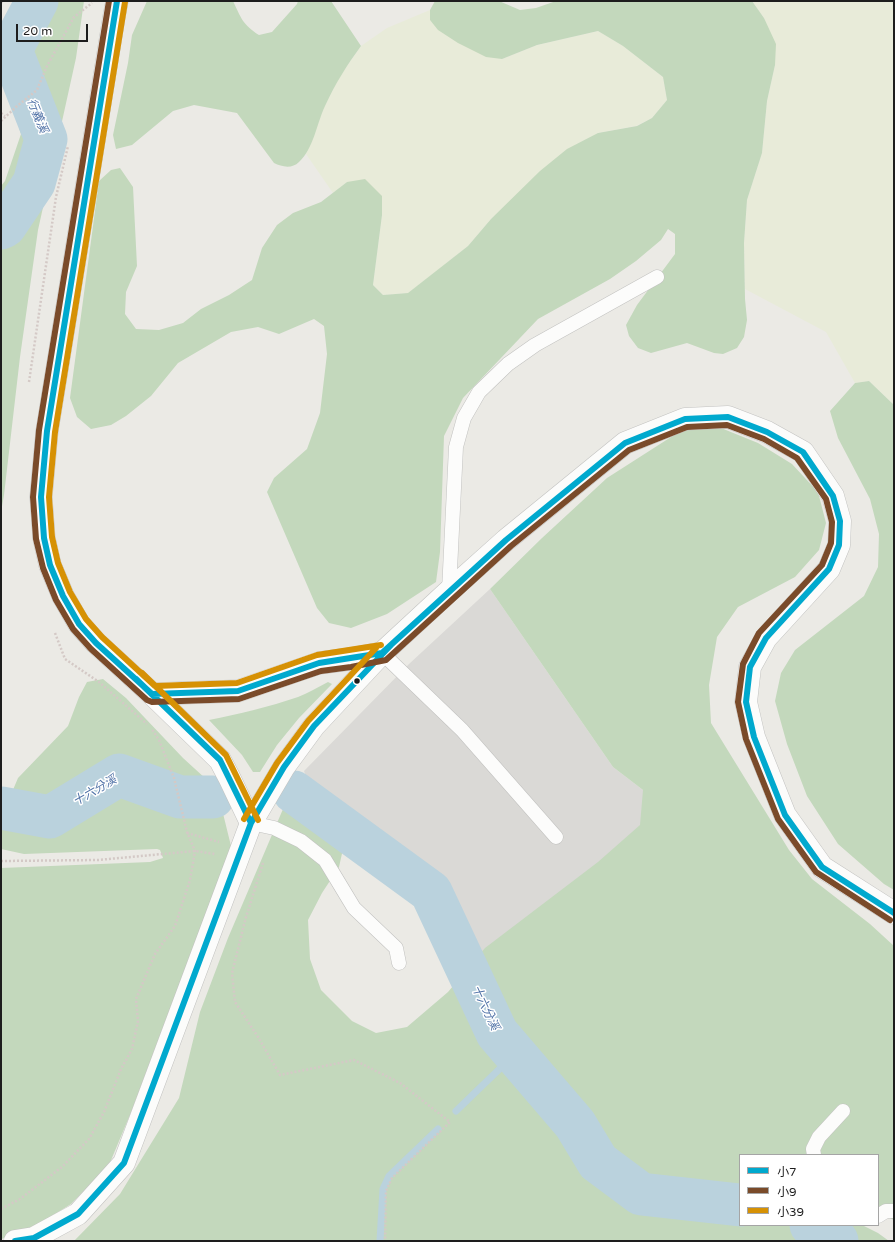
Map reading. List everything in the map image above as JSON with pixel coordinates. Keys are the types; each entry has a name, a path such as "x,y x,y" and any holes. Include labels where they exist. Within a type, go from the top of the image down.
{"street":[{"path":"118,1 112,25 48,424 40,497 44,538 50,566 63,596 79,624 96,643 152,694 220,760 251,823"},
{"path":"15,1241 34,1238 78,1214 124,1163 251,823 284,766 314,726 382,653 506,540 625,443 684,419 728,416 767,432 803,452 833,496 840,521 839,545 829,568 766,638 750,667 746,702 754,737 786,815 822,867 894,914"},
{"path":"152,694 238,691 319,662 350,659 382,653"}],"lane":[{"path":"449,591 456,447 464,418 479,392 508,364 535,345 657,277"},
{"path":"382,653 462,730 556,837"},
{"path":"251,823 274,828 301,841 325,860 354,908 396,948 399,963"},
{"path":"814,1154 813,1149 820,1138 843,1111"},
{"path":"879,1215 886,1211 894,1211"}],"path":[{"path":"1,121 5,116 38,90 47,66 74,17 94,1"},
{"path":"1,113 5,116"},
{"path":"1,1208 20,1199 62,1167 89,1139 104,1112 121,1069 132,1048 138,1021 136,999 155,954 175,926 190,880 195,851 187,832 174,778"},
{"path":"274,828 246,917 232,973 235,1002 280,1075 354,1060 400,1083 450,1122 392,1178 386,1191 385,1241"},
{"path":"187,832 239,853"},
{"path":"1,861 98,860 195,851 239,853"}],"shaded area":[{"path":"490,589 613,767 643,790 699,900 483,968 443,886 373,840 310,788 304,771 409,664"}],"green space":[{"path":"23,1 84,1 76,58 38,230 20,357 1,512 1,186 5,181 21,134 4,81 6,32"},
{"path":"147,1 233,1 243,21 249,28 259,35 272,32 298,1 331,1 361,46 333,90 322,113 308,151 299,162 293,166 287,167 274,163 237,113 194,105 173,111 132,145 116,149 113,135 128,63 132,35"},
{"path":"435,1 499,1 520,10 536,8 556,1 752,1 764,18 776,44 775,65 767,101 762,153 747,200 744,243 747,320 744,337 737,348 723,354 714,353 687,343 651,353 638,348 629,336 626,325 637,305 675,254 675,234 668,229 661,240 636,261 610,279 538,319 463,398 444,436 440,552 436,582 387,614 351,628 329,623 317,608 267,492 274,478 307,449 320,413 327,354 324,326 314,319 279,334 258,327 231,332 178,363 151,396 126,416 111,425 91,429 77,417 70,398 99,181 111,170 120,168 133,187 137,266 126,292 125,314 136,329 159,330 183,323 201,309 229,295 252,280 262,248 277,225 293,213 321,202 347,182 365,179 382,196 382,215 373,285 383,295 408,293 468,246 491,219 540,171 567,149 598,133 637,126 652,118 667,100 663,77 623,46 598,31 537,45 502,59 486,57 458,43 438,30 430,20 430,10"},
{"path":"752,1 894,1 894,405 869,381 855,383 826,332 745,289 744,243 747,200 762,153 767,101 775,65 764,18"},
{"path":"430,10 430,20 502,59 537,45 598,31 623,46 663,77 667,100 652,118 636,126 598,133 491,219 468,246 409,293 383,295 373,285 382,215 347,182 333,193 306,154 324,107 340,76 361,46 387,28"},
{"path":"869,381 894,405 894,890 884,884 838,844 807,796 787,744 775,701 781,673 795,650 864,596 878,567 879,534 870,499 838,438 830,411 855,383"},
{"path":"721,428 758,443 792,464 818,492 826,523 819,550 795,577 738,607 717,637 709,685 711,723 789,850 812,879 870,924 894,946 894,1220 879,1212 879,1154 739,1154 739,1226 864,1226 878,1233 889,1241 74,1241 120,1194 179,1098 200,1012 228,938 283,809 291,805 331,833 343,849 339,867 322,893 308,920 310,959 321,990 352,1021 376,1033 407,1027 448,992 485,948 598,862 640,825 643,790 613,767 490,589 542,538 607,478 682,430"},
{"path":"103,679 126,698 183,758 217,789 231,846 132,1110 109,1165 71,1204 23,1234 1,1239 1,868 150,862 163,858 160,850 157,849 24,854 1,849 1,818 18,778 68,726 79,697 87,682"},
{"path":"328,682 332,684 299,718 277,745 260,772 253,772 242,755 209,720 287,701"}],"waterway":[{"name":"行義溪","path":"1,228 5,226 34,183 46,139 11,50 37,1"},
{"name":"十六分溪","path":"1,808 50,817 119,775 180,797 213,797"},
{"name":"十六分溪","path":"294,792 431,892 497,1033 575,1124 598,1162 641,1194 739,1205"},
{"path":"456,1111 515,1054"},
{"path":"380,1241 383,1189 389,1176 438,1129"},
{"name":"十六分溪","path":"813,1226 833,1236 837,1241"}],"transit line":[{"name":"小9","path":"109,1 39,430 33,497 36,539 43,568 56,600 73,629 91,649 147,700 152,702 239,699 321,671 386,660 511,546 629,450 687,427 727,425 764,439 797,458 826,499 832,522 831,543 822,565 759,633 743,664 738,702 746,739 778,819 816,872 890,920"},
{"name":"小7","path":"117,1 47,431 41,497 44,538 50,565 63,596 79,624 96,643 152,694 238,691 319,663 382,653 506,540 625,443 685,419 728,417 767,432 803,452 833,496 840,521 839,545 829,569 766,638 750,667 746,702 754,737 785,815 822,867 894,913"},
{"name":"小39","path":"125,2 55,432 49,497 52,537 58,563 70,592 86,619 102,637 155,686 237,683 317,655 381,645"},
{"name":"小7","path":"15,1241 34,1238 78,1214 124,1163 251,823 284,767 314,726 391,645"},
{"name":"小39","path":"244,819 277,763 308,721 376,648"},
{"name":"小39","path":"142,673 226,755 258,820"},
{"name":"小7","path":"136,679 220,760 251,823"}]}
